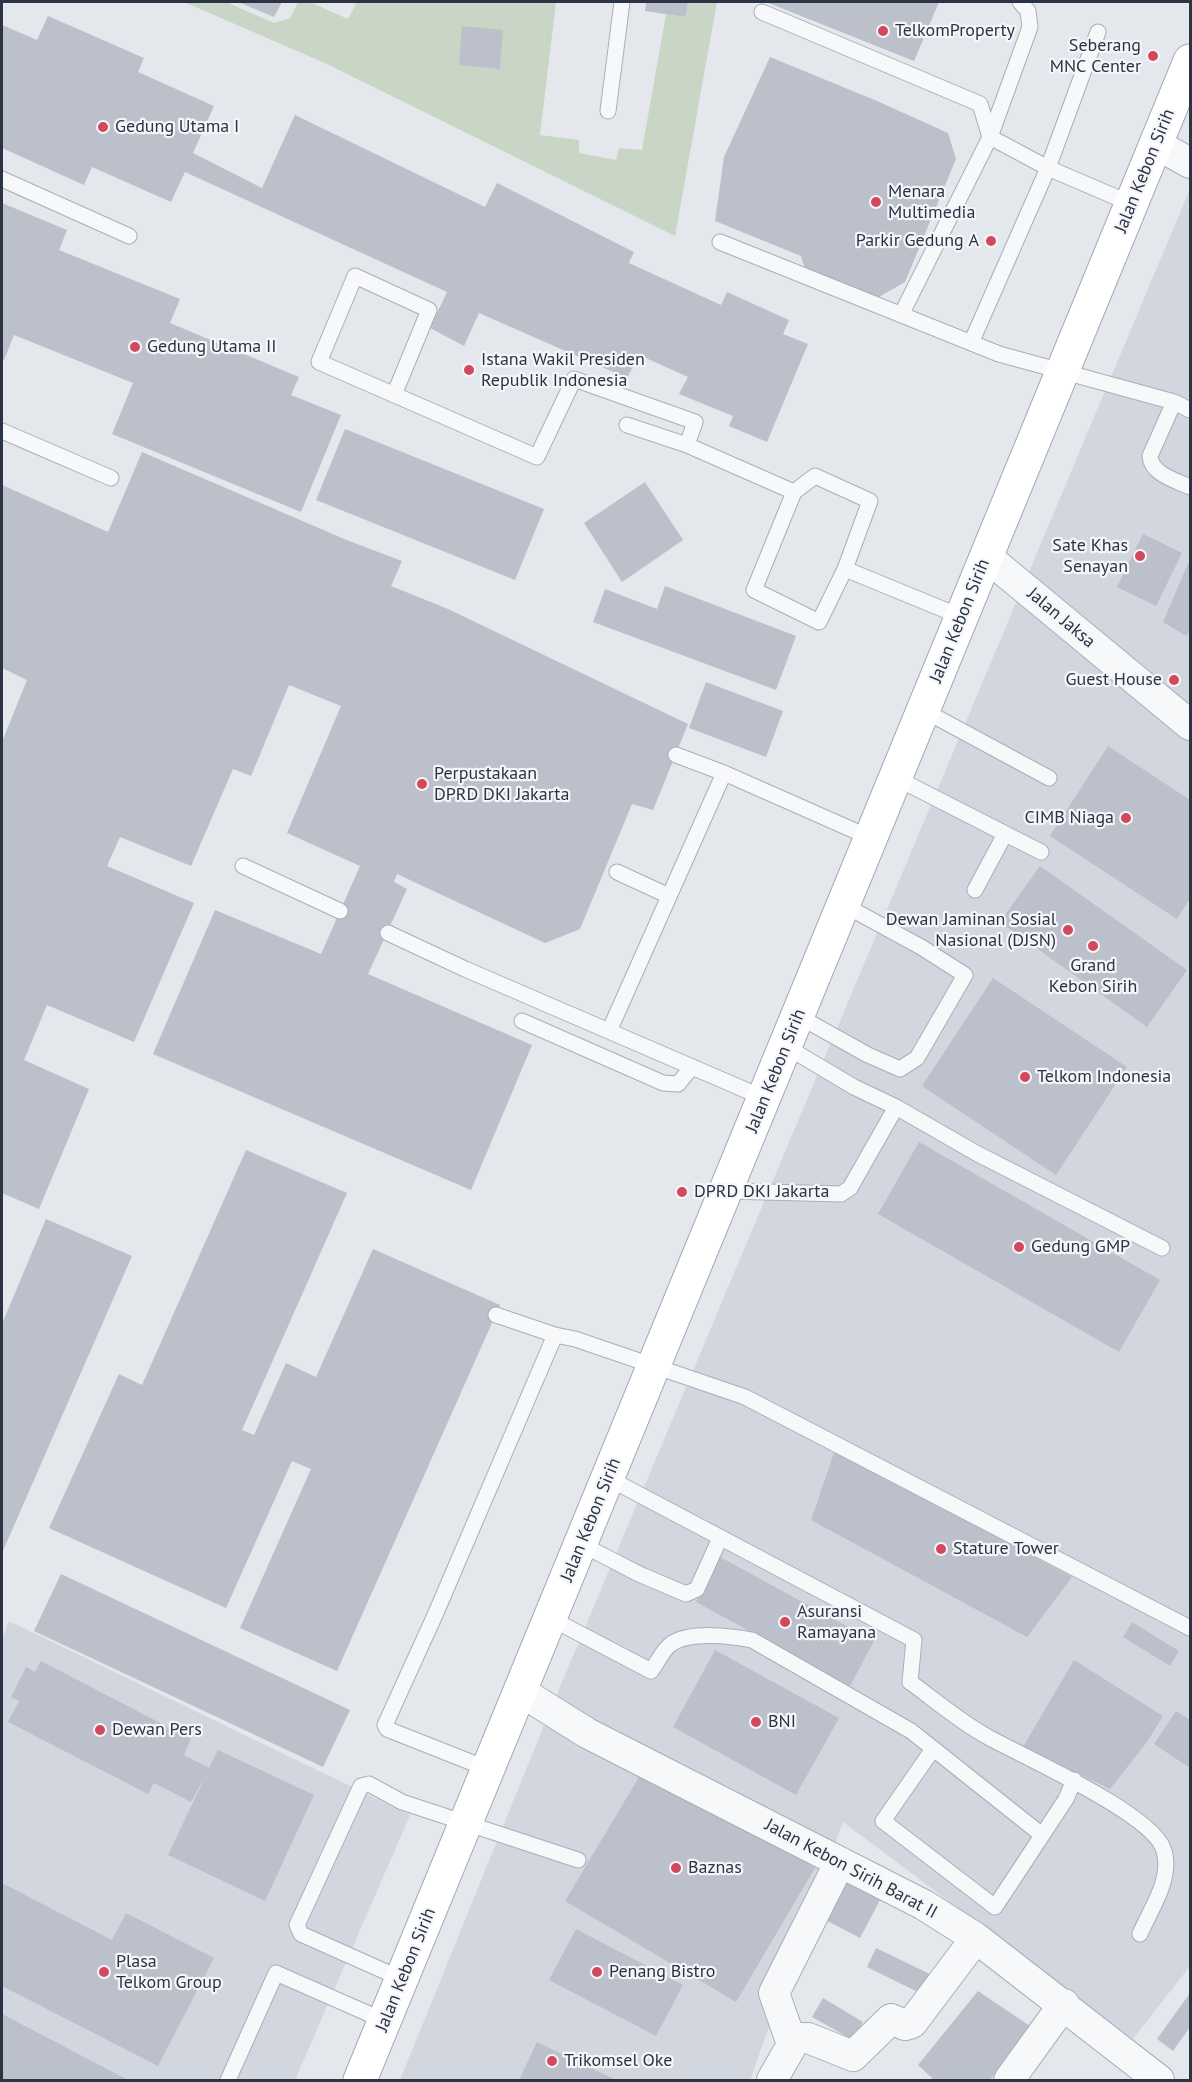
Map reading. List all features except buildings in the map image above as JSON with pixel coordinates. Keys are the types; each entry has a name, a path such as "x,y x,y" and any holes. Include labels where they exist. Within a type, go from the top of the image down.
{"main road":[{"name":"Jalan Kebon Sirih","path":"360,2080 1191,61"}],"street":[{"path":"1156,144 1191,163"},
{"name":"Jalan Jaksa","path":"987,556 1191,724"},
{"name":"Jalan Kebon Sirih Barat II","path":"520,1691 587,1732 924,1905 976,1938 1064,2004 1159,2080"},
{"path":"792,2044 774,1994 840,1862"},
{"path":"772,2080 796,2038 802,2036 853,2056 891,2019 905,2025 912,2023 976,1938"},
{"path":"1009,2080 1064,2004"}],"lane":[{"path":"608,111 622,2"},
{"path":"901,315 990,137 1030,27 1028,11 1020,2"},
{"path":"762,12 980,104 990,137 1048,168 1132,204"},
{"path":"971,343 1048,168 1098,32"},
{"path":"2,179 129,236"},
{"path":"720,242 971,343 1062,373 1174,402 1191,410"},
{"path":"394,395 429,310 355,276 319,362 394,395 537,457 574,379 695,422 687,445"},
{"path":"1174,402 1149,456 1150,464 1158,472 1191,487"},
{"path":"627,425 687,445 794,492"},
{"path":"2,431 111,478"},
{"path":"815,476 870,501 845,569 819,622 754,590 794,492 815,476"},
{"path":"845,569 962,617"},
{"path":"923,711 1049,778"},
{"path":"676,755 724,773 871,838"},
{"path":"610,1029 724,773"},
{"path":"896,778 1041,852"},
{"path":"975,890 1005,834"},
{"path":"243,866 340,911"},
{"path":"617,872 669,896"},
{"path":"798,1016 868,1055 900,1069 917,1058 965,975 921,946 844,905"},
{"path":"388,933 465,969 610,1029 764,1098"},
{"path":"522,1021 663,1083 678,1084 692,1067"},
{"path":"785,1046 854,1088 896,1107 976,1153 1162,1248"},
{"path":"726,1191 841,1194 850,1188 896,1107"},
{"path":"496,1315 555,1335 575,1339 746,1397 1191,1628"},
{"path":"488,1769 387,1729 385,1725 435,1615 555,1335"},
{"path":"608,1478 914,1640 910,1682 986,1736 1074,1780 1145,1826 1163,1847 1167,1872 1140,1934"},
{"path":"581,1544 639,1574 686,1594 697,1589 720,1538"},
{"path":"550,1618 651,1671 671,1644 704,1635 727,1635 752,1640 910,1731 1042,1835"},
{"path":"933,1749 883,1821 995,1906 1066,1799 1074,1780"},
{"path":"402,1978 301,1934 297,1925 361,1786 369,1784 402,1802 465,1825 578,1860"},
{"path":"228,2080 276,1973 385,2021"}],"shaded area":[{"path":"1190,189 1190,1966 1133,2039 843,1822 750,2080 400,2080 549,1713"},
{"path":"9,1621 410,1815 295,2080 2,2080 2,1639"}],"green space":[{"path":"184,2 226,2 274,23 290,18 298,2 310,2 348,19 357,2 556,2 540,135 579,140 579,153 616,160 619,148 642,150 666,14 686,17 688,2 717,2 675,236 327,64"}],"place":[{"name":"TelkomProperty","path":"883,31"},
{"name":"Seberang MNC Center","path":"1153,56"},
{"name":"Gedung Utama I","path":"103,127"},
{"name":"Menara Multimedia","path":"876,202"},
{"name":"Parkir Gedung A","path":"991,241"},
{"name":"Gedung Utama II","path":"135,347"},
{"name":"Istana Wakil Presiden Republik Indonesia","path":"469,370"},
{"name":"Sate Khas Senayan","path":"1140,556"},
{"name":"Guest House","path":"1174,680"},
{"name":"Perpustakaan DPRD DKI Jakarta","path":"422,784"},
{"name":"CIMB Niaga","path":"1126,818"},
{"name":"Dewan Jaminan Sosial Nasional (DJSN)","path":"1068,930"},
{"name":"Grand Kebon Sirih","path":"1093,946"},
{"name":"Telkom Indonesia","path":"1025,1077"},
{"name":"DPRD DKI Jakarta","path":"682,1192"},
{"name":"Gedung GMP","path":"1019,1247"},
{"name":"Stature Tower","path":"941,1549"},
{"name":"Asuransi Ramayana","path":"785,1622"},
{"name":"BNI","path":"756,1722"},
{"name":"Dewan Pers","path":"100,1730"},
{"name":"Baznas","path":"676,1868"},
{"name":"Plasa Telkom Group","path":"104,1972"},
{"name":"Penang Bistro","path":"597,1972"},
{"name":"Trikomsel Oke","path":"552,2061"}]}
